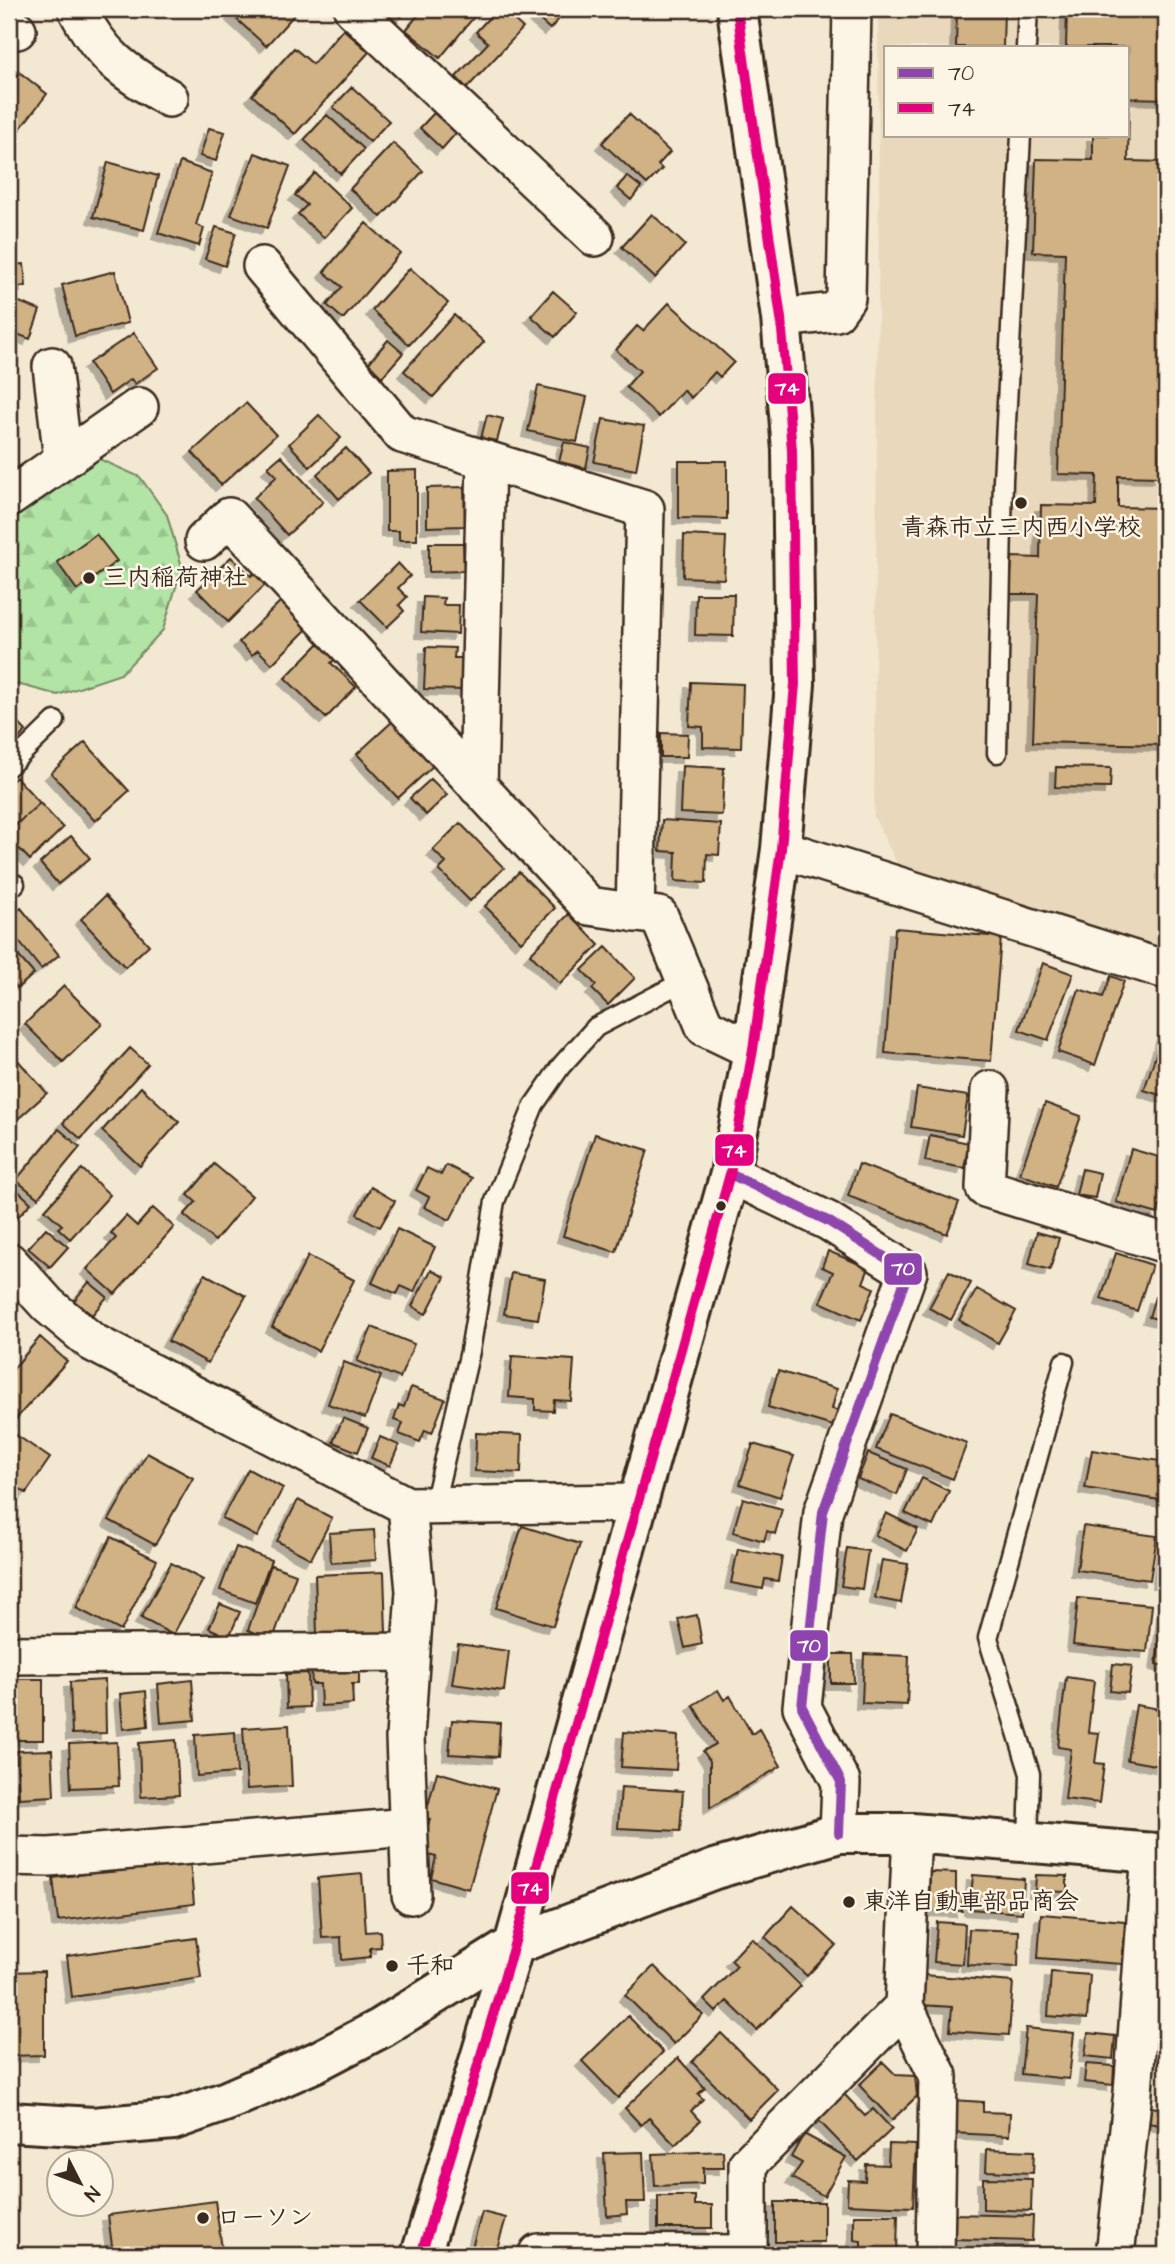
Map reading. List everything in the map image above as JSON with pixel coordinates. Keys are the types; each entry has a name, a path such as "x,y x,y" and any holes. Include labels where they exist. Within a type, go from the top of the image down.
{"street":[{"path":"77,9 102,51 132,77 169,98"},
{"path":"353,9 595,237"},
{"path":"421,2255 514,1945 730,1174 753,1050 781,849 795,684 792,450 781,318 737,9"},
{"path":"781,318 836,312 846,298 852,9"},
{"path":"262,266 402,434 645,509 635,913"},
{"path":"52,366 63,459"},
{"path":"9,498 139,407"},
{"path":"478,787 486,460"},
{"path":"204,541 229,517 589,906 659,916 705,1027 753,1050"},
{"path":"781,849 1166,970"},
{"path":"990,1090 985,1188 1166,1244"},
{"path":"730,1174 828,1221 908,1272 823,1512 802,1707 841,1782 839,1833"},
{"path":"9,1262 48,1305 93,1342 421,1505 637,1503"},
{"path":"411,1895 405,1737 421,1505"},
{"path":"9,1655 411,1652"},
{"path":"9,1856 49,1857 408,1827"},
{"path":"9,2122 93,2127 173,2120 227,2101 316,2062 381,2028 514,1945 715,1869 839,1833 912,1833 1159,1853 1115,2255"},
{"path":"912,1833 904,2006 938,2076 934,2255"},
{"path":"538,2255 748,2255 748,2164 904,2006"}],"lane":[{"path":"1026,46 1028,9"},
{"path":"997,753 1003,480 1021,136"},
{"path":"9,766 55,721"},
{"path":"421,1505 470,1351 495,1201 534,1105 561,1066 596,1027 686,980"},
{"path":"1028,1843 1030,1774 988,1638 1064,1362"}],"shaded area":[{"name":"青森市立三内西小学校","path":"878,9 1166,9 1166,954 897,863 874,817"}],"green space":[{"path":"97,458 140,477 167,515 182,567 163,630 121,674 58,695 17,684 9,687 9,516"}],"building":[{"path":"239,9 288,9 294,15 266,46 232,15"},
{"path":"392,9 408,9 401,17"},
{"path":"423,9 464,9 474,17 440,58 406,30"},
{"path":"497,9 502,9 523,28 467,88 456,77 488,43 476,32"},
{"path":"527,9 568,9 550,29"},
{"path":"957,9 1004,9 1003,46 956,46"},
{"path":"1067,9 1166,9 1166,99 1130,98 1130,46 1066,46"},
{"path":"343,29 369,52 295,134 252,95 294,48 313,64"},
{"path":"18,71 47,94 16,134 9,128 9,84"},
{"path":"352,87 389,121 370,142 333,107"},
{"path":"434,113 456,133 442,149 420,128"},
{"path":"629,114 670,152 658,165 662,169 647,184 602,143"},
{"path":"327,115 364,149 341,174 304,140"},
{"path":"209,128 225,132 216,161 200,156"},
{"path":"1093,136 1128,136 1128,161 1166,162 1159,477 1118,476 1118,507 1166,508 1166,745 1033,742 1038,594 1010,594 1012,557 1040,558 1041,505 1096,506 1097,475 1058,474 1065,253 1033,252 1036,159 1093,160"},
{"path":"393,143 423,171 381,217 350,189"},
{"path":"9,153 17,159 9,170"},
{"path":"255,153 290,166 267,228 231,215"},
{"path":"108,162 158,176 144,230 93,217"},
{"path":"180,162 212,173 196,225 204,228 199,246 158,233"},
{"path":"315,173 352,208 324,238 298,214 307,205 295,195"},
{"path":"627,176 641,187 631,200 617,188"},
{"path":"652,214 685,245 655,278 622,247"},
{"path":"366,223 400,253 343,319 327,305 342,287 324,272"},
{"path":"216,227 236,233 225,266 205,259"},
{"path":"24,264 26,286 9,288 9,265"},
{"path":"410,268 448,303 409,345 372,310"},
{"path":"115,271 128,323 75,336 62,285"},
{"path":"553,291 577,312 555,337 531,316"},
{"path":"9,298 40,310 30,339 9,331"},
{"path":"669,303 734,362 720,377 715,372 691,398 683,390 659,417 626,387 640,371 616,350 637,326 643,331"},
{"path":"454,315 484,342 433,397 404,371"},
{"path":"134,333 158,368 135,384 131,379 110,394 89,363"},
{"path":"388,340 403,353 382,377 368,364"},
{"path":"538,386 587,397 577,442 528,431"},
{"path":"246,403 276,435 221,485 192,452"},
{"path":"319,415 341,438 310,467 289,444"},
{"path":"487,415 503,419 497,441 481,438"},
{"path":"603,419 644,426 636,470 594,462"},
{"path":"564,442 590,448 586,468 559,462"},
{"path":"346,448 369,473 339,499 317,474"},
{"path":"281,456 323,502 287,535 254,498 277,476 268,467"},
{"path":"679,461 727,461 727,519 679,518"},
{"path":"417,470 417,540 399,540 399,531 387,531 387,471"},
{"path":"464,487 465,526 427,527 427,488"},
{"path":"96,534 117,561 77,590 57,562"},
{"path":"684,535 726,537 724,579 683,577"},
{"path":"429,543 463,543 464,571 429,572"},
{"path":"231,557 251,576 260,567 271,579 228,622 197,590"},
{"path":"398,563 410,576 398,588 407,597 399,605 404,611 387,627 360,600"},
{"path":"696,594 734,594 733,636 695,635"},
{"path":"423,597 444,598 443,605 459,605 458,634 421,632"},
{"path":"283,599 310,626 272,664 258,650 252,655 239,642"},
{"path":"321,641 337,657 331,663 356,687 326,718 285,678"},
{"path":"426,647 455,648 454,658 467,658 465,690 424,689"},
{"path":"691,682 743,684 741,748 703,747 703,727 689,726"},
{"path":"9,713 26,731 9,748"},
{"path":"394,720 435,764 398,798 357,754"},
{"path":"661,733 688,734 687,757 661,757"},
{"path":"85,742 129,791 95,821 51,773"},
{"path":"682,766 724,768 722,815 680,813"},
{"path":"1056,767 1111,768 1110,788 1055,787"},
{"path":"16,777 40,803 9,831 9,784"},
{"path":"431,779 447,795 426,815 410,798"},
{"path":"40,803 63,828 30,860 9,838 9,831"},
{"path":"662,820 721,824 719,855 707,854 706,883 675,881 676,852 660,851"},
{"path":"460,823 504,868 470,901 439,870 446,863 433,850"},
{"path":"71,836 90,858 58,884 40,863"},
{"path":"519,872 555,908 521,942 485,906"},
{"path":"105,896 149,945 125,967 81,919"},
{"path":"21,908 59,955 41,969 9,929 9,918"},
{"path":"569,914 599,945 560,984 530,954"},
{"path":"895,928 1001,937 991,1061 885,1053"},
{"path":"9,945 34,974 17,988 9,979"},
{"path":"606,947 635,978 608,1005 592,989 596,985 582,970"},
{"path":"1043,963 1073,974 1048,1040 1019,1030"},
{"path":"1111,976 1124,981 1095,1065 1058,1052 1079,989 1103,997"},
{"path":"64,986 102,1024 63,1062 25,1024"},
{"path":"1166,1025 1166,1097 1144,1090"},
{"path":"130,1048 148,1064 81,1139 63,1123"},
{"path":"15,1057 47,1093 9,1127 9,1062"},
{"path":"141,1087 179,1122 140,1166 102,1131"},
{"path":"917,1088 968,1096 962,1135 911,1127"},
{"path":"1045,1103 1081,1116 1056,1187 1020,1174"},
{"path":"59,1129 80,1147 38,1198 16,1180"},
{"path":"595,1134 648,1150 616,1252 563,1236"},
{"path":"930,1135 969,1143 964,1168 925,1161"},
{"path":"1131,1149 1166,1159 1166,1207 1160,1205 1158,1214 1116,1202"},
{"path":"214,1164 252,1196 215,1241 184,1215 196,1202 188,1195"},
{"path":"859,1164 959,1202 947,1234 848,1196"},
{"path":"446,1165 472,1178 450,1220 424,1207 429,1197 416,1190 427,1168 441,1175"},
{"path":"82,1169 110,1195 70,1239 58,1228 62,1225 45,1210"},
{"path":"1082,1169 1100,1173 1095,1198 1076,1195"},
{"path":"11,1184 31,1203 16,1219 9,1212"},
{"path":"371,1187 395,1201 380,1227 357,1214"},
{"path":"153,1208 174,1227 115,1294 87,1269 116,1238 111,1233 126,1216 137,1226"},
{"path":"46,1228 68,1247 50,1267 28,1248"},
{"path":"397,1229 435,1247 414,1292 401,1286 397,1294 372,1283"},
{"path":"1037,1232 1059,1238 1050,1270 1029,1264"},
{"path":"828,1251 869,1268 863,1283 874,1288 861,1320 820,1302 833,1272 822,1267"},
{"path":"1116,1253 1152,1265 1137,1311 1101,1299"},
{"path":"308,1256 354,1280 318,1351 272,1327"},
{"path":"431,1270 445,1277 426,1314 412,1306"},
{"path":"949,1271 971,1283 951,1320 929,1308"},
{"path":"511,1273 545,1279 538,1319 504,1314"},
{"path":"205,1274 246,1296 208,1363 168,1341"},
{"path":"89,1282 107,1297 92,1315 74,1301"},
{"path":"977,1289 1016,1311 998,1343 959,1320"},
{"path":"1155,1297 1166,1300 1166,1321 1149,1317"},
{"path":"372,1327 414,1344 400,1378 357,1361"},
{"path":"40,1337 67,1361 15,1420 9,1415 9,1374"},
{"path":"512,1356 574,1360 571,1401 554,1400 553,1411 535,1410 535,1399 509,1397"},
{"path":"344,1362 381,1376 365,1418 328,1404"},
{"path":"778,1371 837,1389 832,1409 838,1410 833,1426 768,1407"},
{"path":"411,1387 445,1399 432,1433 425,1430 420,1442 399,1434 403,1423 394,1420 399,1405 404,1407"},
{"path":"890,1414 967,1443 953,1479 876,1449"},
{"path":"343,1418 368,1428 358,1452 333,1442"},
{"path":"9,1430 50,1458 26,1493 9,1481"},
{"path":"476,1433 522,1435 521,1473 475,1471"},
{"path":"380,1437 399,1445 390,1466 371,1458"},
{"path":"753,1444 794,1456 780,1497 740,1484"},
{"path":"1092,1450 1166,1462 1166,1501 1085,1488"},
{"path":"147,1453 193,1478 155,1545 109,1520"},
{"path":"868,1453 907,1469 897,1495 858,1479"},
{"path":"248,1469 283,1488 257,1537 222,1518"},
{"path":"922,1478 949,1491 933,1526 905,1513"},
{"path":"743,1498 782,1509 775,1534 767,1531 764,1541 733,1532"},
{"path":"298,1500 332,1518 311,1559 277,1541"},
{"path":"886,1513 918,1529 907,1551 875,1535"},
{"path":"522,1526 580,1544 553,1626 496,1608"},
{"path":"1083,1526 1157,1536 1150,1580 1077,1570"},
{"path":"374,1530 376,1560 331,1563 329,1533"},
{"path":"1166,1536 1166,1583 1158,1582"},
{"path":"111,1537 157,1560 121,1631 76,1608"},
{"path":"236,1547 271,1560 255,1603 220,1590"},
{"path":"847,1548 868,1551 862,1589 841,1586"},
{"path":"738,1549 782,1557 778,1581 765,1579 763,1589 731,1583"},
{"path":"882,1560 908,1564 901,1603 875,1598"},
{"path":"171,1563 203,1580 173,1635 141,1618"},
{"path":"271,1565 296,1574 273,1639 248,1630"},
{"path":"384,1572 386,1633 317,1635 315,1575"},
{"path":"1166,1594 1166,1666 1156,1664"},
{"path":"1078,1598 1152,1605 1147,1652 1073,1645"},
{"path":"220,1604 240,1612 229,1637 209,1628"},
{"path":"697,1615 702,1644 685,1648 678,1619"},
{"path":"458,1644 509,1651 504,1691 452,1684"},
{"path":"831,1654 853,1654 854,1683 831,1683"},
{"path":"864,1654 909,1656 907,1705 862,1703"},
{"path":"1113,1664 1132,1666 1128,1693 1110,1691"},
{"path":"359,1667 359,1684 352,1684 353,1704 321,1706 320,1684 312,1684 311,1669"},
{"path":"308,1673 309,1707 287,1708 286,1674"},
{"path":"1066,1677 1094,1681 1088,1732 1099,1733 1095,1763 1104,1764 1099,1803 1065,1799 1071,1749 1058,1747"},
{"path":"9,1679 43,1679 43,1740 9,1740"},
{"path":"105,1680 106,1733 72,1734 70,1682"},
{"path":"192,1680 195,1720 161,1723 158,1684"},
{"path":"718,1690 724,1700 730,1696 752,1734 759,1729 781,1766 710,1808 710,1761 703,1751 716,1744 693,1705"},
{"path":"146,1691 148,1726 123,1729 120,1694"},
{"path":"1136,1705 1166,1710 1166,1767 1127,1760"},
{"path":"452,1720 500,1723 498,1757 449,1754"},
{"path":"289,1725 292,1786 247,1789 243,1728"},
{"path":"235,1732 237,1773 197,1776 195,1735"},
{"path":"624,1732 678,1736 676,1770 621,1767"},
{"path":"176,1740 179,1795 141,1797 139,1743"},
{"path":"117,1742 119,1786 71,1788 69,1744"},
{"path":"52,1750 54,1796 19,1798 16,1751"},
{"path":"437,1772 497,1789 469,1889 431,1878 436,1857 421,1853 430,1819 425,1817"},
{"path":"621,1787 683,1791 680,1831 618,1828"},
{"path":"190,1861 194,1904 58,1921 53,1878"},
{"path":"930,1872 956,1873 956,1894 963,1895 962,1911 929,1910"},
{"path":"362,1874 366,1932 380,1931 381,1947 370,1948 370,1957 342,1960 341,1937 322,1938 318,1878"},
{"path":"973,1875 1024,1879 1022,1913 970,1909"},
{"path":"1036,1875 1067,1876 1067,1892 1035,1891"},
{"path":"793,1906 836,1945 807,1976 765,1937"},
{"path":"1041,1914 1125,1921 1122,1964 1038,1958"},
{"path":"937,1922 965,1924 963,1964 934,1962"},
{"path":"969,1929 1019,1931 1018,1967 967,1965"},
{"path":"196,1938 201,1978 72,1997 67,1956"},
{"path":"752,1938 801,1986 757,2030 727,2001 716,2012 704,2000 737,1966 731,1960"},
{"path":"654,1966 703,2015 674,2044 625,1995"},
{"path":"44,1971 44,2055 9,2056 9,1972"},
{"path":"1051,1972 1090,1975 1087,2019 1048,2016"},
{"path":"923,1975 1013,1982 1009,2035 950,2031 952,2007 921,2005"},
{"path":"628,2016 663,2052 618,2098 582,2061"},
{"path":"1026,2028 1074,2033 1069,2079 1021,2074"},
{"path":"721,2033 778,2090 749,2119 692,2062"},
{"path":"1088,2033 1115,2036 1113,2059 1085,2056"},
{"path":"678,2058 705,2088 698,2094 703,2099 691,2111 700,2121 675,2145 649,2118 641,2125 625,2108"},
{"path":"883,2062 896,2075 915,2076 917,2096 892,2120 859,2085"},
{"path":"1086,2064 1114,2066 1113,2085 1084,2082"},
{"path":"844,2094 865,2116 873,2109 892,2129 858,2161 817,2119"},
{"path":"953,2100 983,2102 983,2112 1010,2113 1009,2136 952,2133"},
{"path":"1150,2107 1166,2109 1166,2126 1148,2123"},
{"path":"804,2134 846,2157 824,2196 792,2178 802,2163 791,2157"},
{"path":"1166,2140 1166,2161 1162,2160"},
{"path":"889,2144 916,2145 913,2207 847,2204 848,2180 865,2181 866,2164 888,2165"},
{"path":"987,2149 1034,2151 1033,2173 986,2171"},
{"path":"723,2151 724,2168 703,2168 703,2184 655,2186 653,2154"},
{"path":"643,2152 645,2202 626,2202 627,2214 607,2216 604,2153"},
{"path":"983,2178 1032,2179 1031,2211 983,2209"},
{"path":"658,2196 695,2196 695,2205 712,2205 712,2228 658,2228"},
{"path":"215,2201 223,2255 101,2255 100,2248 112,2246 108,2218 116,2218 116,2214"},
{"path":"775,2202 824,2202 824,2242 775,2242"},
{"path":"482,2212 506,2218 495,2255 470,2255"},
{"path":"953,2214 1033,2216 1032,2241 952,2239"},
{"path":"854,2215 898,2215 897,2251 861,2251 861,2241 854,2240"},
{"path":"830,2249 830,2255 771,2255 770,2251"},
{"path":"958,2249 1037,2249 1037,2255 957,2255"}],"transit line":[{"name":"74","path":"421,2255 514,1945 730,1174 753,1050 781,849 795,684 792,450 781,318 737,9"},
{"name":"70","path":"730,1174 828,1221 908,1272 823,1512 802,1707 841,1782 839,1833"}],"place":[{"name":"青森市立三内西小学校","path":"1021,503"},
{"name":"三内稲荷神社","path":"89,578"},
{"name":"東洋自動車部品商会","path":"849,1902"},
{"name":"千和","path":"392,1966"},
{"name":"ローソン","path":"203,2218"}]}
